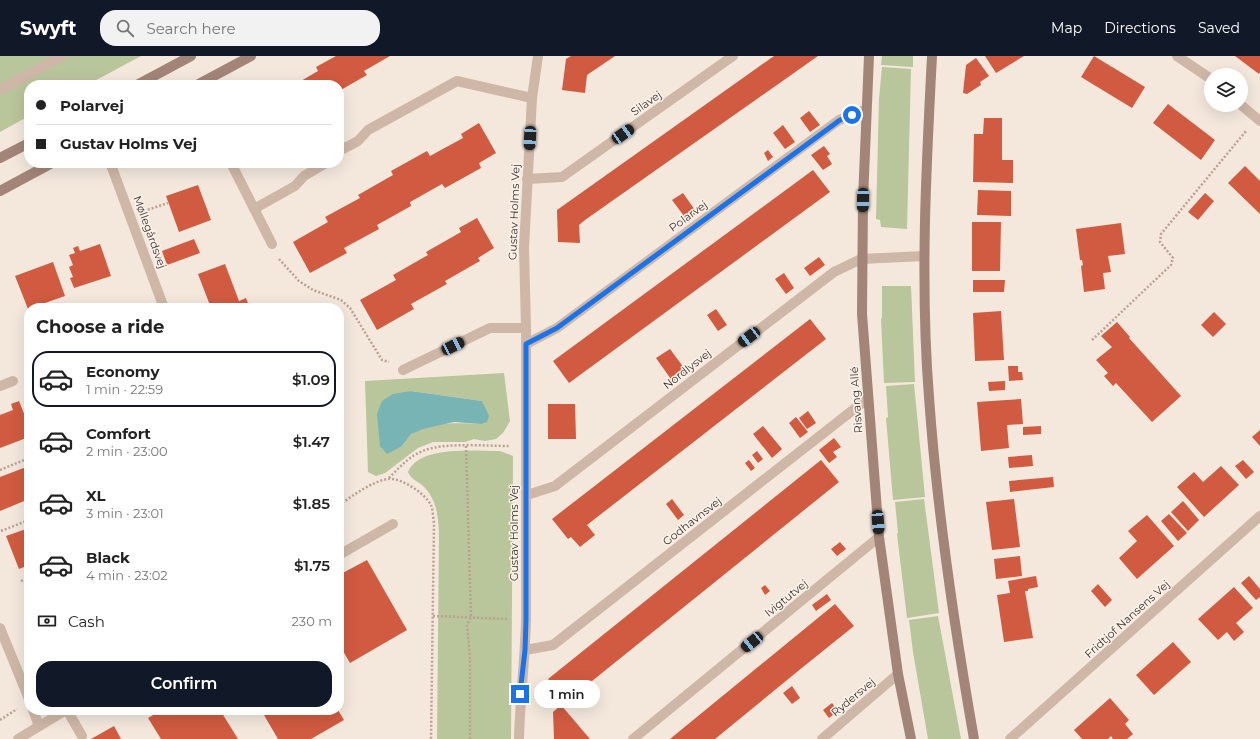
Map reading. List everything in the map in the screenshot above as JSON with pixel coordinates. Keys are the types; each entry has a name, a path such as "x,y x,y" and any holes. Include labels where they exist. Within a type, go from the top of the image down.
{"street":[{"path":"146,80 191,56"},
{"path":"206,80 251,56"},
{"name":"Gustav Holms Vej","path":"519,739 520,694 525,650 526,620 527,495 524,248 532,98 538,56"},
{"name":"Silavej","path":"527,179 562,177 733,56"},
{"name":"Risvang Allé","path":"869,56 861,259 867,400 879,537 898,674 911,739"},
{"path":"932,56 926,166 924,256 928,396 940,525 954,628 974,739"},
{"path":"1178,56 1204,74"},
{"path":"0,90 56,57"},
{"path":"344,148 358,141 368,130 457,81 532,98"},
{"name":"Polarvej","path":"526,344 557,328 840,120 866,110"},
{"path":"1248,111 1259,120"},
{"path":"0,158 24,146"},
{"path":"0,191 43,168"},
{"name":"Møllegårdsvej","path":"112,168 162,303"},
{"path":"234,168 272,244"},
{"path":"254,209 295,186 304,176 318,168"},
{"path":"861,259 924,256"},
{"name":"Nordlysvej","path":"527,495 555,486 834,272 861,259"},
{"path":"403,370 490,328 526,328"},
{"path":"0,386 13,381"},
{"name":"Godhavnsvej","path":"525,650 554,645 867,400"},
{"name":"Fridtjof Nansens Vej","path":"1010,739 1260,516"},
{"path":"344,552 392,524"},
{"name":"Ivigtutvej","path":"633,739 879,537"},
{"path":"0,628 24,696"},
{"name":"Rydersvej","path":"822,739 898,674"},
{"path":"35,715 39,726"},
{"path":"18,739 58,715"},
{"path":"70,715 82,736"}],"path":[{"path":"1092,340 1171,265 1173,258 1160,242 1161,234 1243,135 1259,120"},
{"path":"131,216 168,202"},
{"path":"272,244 281,263 299,281 313,290 341,300 350,308 382,360 391,362 396,359 403,370"},
{"path":"466,446 471,617 467,625 470,659 470,739"},
{"path":"344,502 370,486 388,479 412,456 423,450 441,447 466,446 526,446"},
{"path":"0,470 24,460"},
{"path":"388,479 405,483 417,490 431,504 434,523 431,739"},
{"path":"1,532 24,522"},
{"path":"433,616 526,620"},
{"path":"0,720 24,703"}],"green space":[{"path":"0,56 141,56 96,80 24,80 24,119 0,132"},
{"path":"882,56 913,56 913,67 881,65"},
{"path":"882,67 911,69 907,229 881,227 880,220 876,219 879,99"},
{"path":"882,286 911,286 915,382 884,383 881,319"},
{"path":"504,373 510,421 503,433 496,439 485,441 474,439 465,442 433,442 418,448 385,473 376,476 368,472 365,381","holes":["411,391 482,401 481,424 445,424 426,427 411,434 402,446"]},
{"path":"914,384 925,497 893,500 886,418 888,417 886,386"},
{"path":"449,451 500,451 513,456 511,739 437,739 438,519 433,501 427,490 414,480 408,472 414,463 435,453"},
{"path":"924,499 939,613 907,618 897,534 895,502"},
{"path":"938,616 961,739 928,739 909,620"}],"water":[{"path":"411,391 482,401 489,416 487,422 481,424 454,422 423,429 411,434 402,446 387,454 380,446 377,414 382,401 393,394"}],"building":[{"path":"336,56 390,56 364,71 367,75 344,88 344,80 303,80 318,71 316,67"},
{"path":"571,56 615,56 587,75 585,93 562,90 566,59"},
{"path":"774,56 818,56 585,220 579,225 580,243 558,242 557,210"},
{"path":"985,56 1024,56 996,73"},
{"path":"1094,56 1145,87 1132,108 1081,77"},
{"path":"1235,56 1260,56 1259,74"},
{"path":"976,58 989,76 980,82 981,85 967,94 963,93 966,65"},
{"path":"1168,104 1215,140 1201,160 1153,123"},
{"path":"809,111 820,125 810,132 800,118"},
{"path":"984,118 1002,118 1002,160 1013,160 1013,183 973,182 974,134 983,134"},
{"path":"479,123 496,153 479,163 481,168 445,188 442,184 410,202 411,206 377,225 379,229 344,248 347,253 310,273 293,242 328,222 325,217 360,198 358,195 393,175 391,171 427,151 430,156 463,138 461,134"},
{"path":"783,125 795,142 785,149 773,133"},
{"path":"824,146 830,154 827,156 832,164 823,170 811,155"},
{"path":"768,150 773,157 768,161 764,153"},
{"path":"1245,166 1260,181 1260,214 1228,183"},
{"path":"813,170 830,192 569,383 553,361"},
{"path":"198,185 211,220 179,232 166,196"},
{"path":"978,190 1011,191 1011,216 977,215"},
{"path":"683,193 697,213 687,220 672,200"},
{"path":"1205,193 1214,201 1198,220 1188,212"},
{"path":"477,218 494,248 478,258 480,261 445,281 447,284 411,304 414,309 377,330 360,300 396,280 393,275 428,255 426,252 461,232 459,228"},
{"path":"972,222 1001,222 1000,271 972,271"},
{"path":"1121,223 1125,254 1108,256 1111,272 1103,273 1105,289 1084,292 1081,266 1083,265 1082,260 1080,260 1076,229"},
{"path":"194,239 200,253 167,265 162,251"},
{"path":"100,244 111,276 74,288 70,278 73,277 69,267 73,265 69,255 75,253 73,248 78,246 80,251"},
{"path":"819,257 825,265 810,276 804,268"},
{"path":"53,262 65,296 45,303 26,303 15,276"},
{"path":"225,264 239,301 246,298 248,303 209,303 198,274"},
{"path":"784,273 794,288 786,294 775,279"},
{"path":"973,280 1005,280 1004,292 973,292"},
{"path":"716,309 727,325 718,331 707,315"},
{"path":"1001,311 1004,360 975,361 973,313"},
{"path":"1214,312 1226,324 1213,337 1201,325"},
{"path":"810,319 826,339 587,525 595,535 580,547 571,537 568,539 552,519"},
{"path":"1117,322 1130,337 1129,338 1181,396 1152,422 1116,383 1113,386 1104,376 1108,373 1096,360 1112,347 1101,336"},
{"path":"670,349 687,372 673,382 656,358"},
{"path":"1008,366 1018,366 1018,372 1022,372 1023,380 1009,381"},
{"path":"1005,381 1005,390 989,391 988,382"},
{"path":"1021,399 1023,424 1007,425 1009,448 981,451 977,402"},
{"path":"19,401 24,414 24,439 0,448 0,415 13,410 11,404"},
{"path":"548,404 575,404 576,439 548,439"},
{"path":"808,411 816,423 807,429 799,418"},
{"path":"796,417 808,432 800,438 789,423"},
{"path":"763,426 782,449 772,458 753,434"},
{"path":"1041,426 1041,434 1023,435 1023,427"},
{"path":"1260,430 1260,446 1252,437"},
{"path":"834,438 841,447 833,452 837,457 829,463 819,450"},
{"path":"757,451 763,459 758,463 752,455"},
{"path":"1032,455 1033,466 1009,468 1008,457"},
{"path":"749,460 755,468 751,471 745,463"},
{"path":"821,460 839,482 566,702 548,679"},
{"path":"1243,460 1254,472 1246,479 1235,466"},
{"path":"1221,466 1239,485 1204,517 1177,487 1194,472 1203,482"},
{"path":"24,468 24,501 0,511 0,477"},
{"path":"1053,477 1054,487 1010,492 1009,481"},
{"path":"672,499 684,515 678,520 666,504"},
{"path":"1014,499 1020,547 992,550 986,502"},
{"path":"1183,501 1199,520 1188,531 1171,512"},
{"path":"1169,514 1187,533 1178,541 1161,521"},
{"path":"1147,515 1174,546 1137,579 1119,558 1137,541 1128,531"},
{"path":"24,530 24,567 19,569 6,536"},
{"path":"840,542 846,549 837,556 831,549"},
{"path":"1020,556 1022,576 996,579 994,559"},
{"path":"367,560 407,630 350,663 344,653 344,572"},
{"path":"1036,576 1038,587 1025,591 1033,638 1004,642 997,595 1010,593 1008,581"},
{"path":"1249,576 1260,589 1260,597 1256,600 1241,583"},
{"path":"1098,584 1112,600 1105,607 1091,591"},
{"path":"765,585 770,591 765,595 761,588"},
{"path":"1234,587 1253,608 1236,623 1244,632 1234,641 1227,632 1218,640 1198,619"},
{"path":"827,594 831,600 816,611 812,605"},
{"path":"835,604 854,626 715,739 670,739"},
{"path":"1173,642 1191,662 1154,695 1136,675"},
{"path":"792,686 800,698 792,704 783,693"},
{"path":"1110,698 1129,720 1125,724 1133,734 1127,739 1113,739 1111,736 1108,739 1082,739 1074,730"},
{"path":"832,703 838,711 829,718 823,710"},
{"path":"561,705 590,739 554,739 553,712"},
{"path":"153,715 223,715 238,739 161,739 148,718"},
{"path":"264,715 341,715 344,720 311,739 278,739"},
{"path":"114,726 121,739 91,739"}],"route":[{"path":"520,694 525,650 526,620 526,344 557,328 840,120 852,115"}]}
